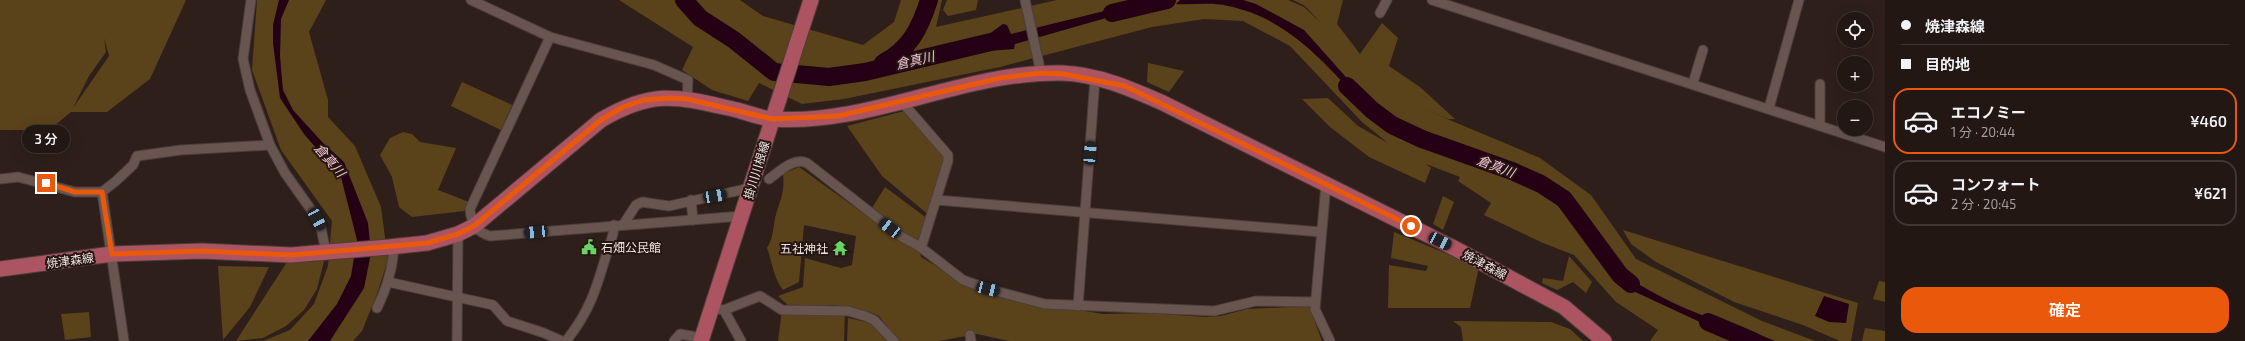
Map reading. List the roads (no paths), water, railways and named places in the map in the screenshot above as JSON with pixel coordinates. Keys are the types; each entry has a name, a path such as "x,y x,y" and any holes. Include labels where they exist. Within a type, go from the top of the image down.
{"main road":[{"name":"掛川川根線","path":"701,340 718,309 750,188 811,0"},
{"name":"焼津森線","path":"0,269 112,254 202,251 291,255 427,243 458,234 474,226 601,120 623,107 644,100 687,99 772,119 838,116 1000,78 1041,73 1064,74 1096,79 1125,86 1163,103 1454,248 1564,307 1604,341"}],"street":[{"path":"251,0 243,59 250,90 270,145 285,174 312,211 332,252"},
{"path":"471,0 550,37 654,65 688,80 687,99"},
{"path":"1025,0 1041,73"},
{"path":"1380,13 1387,0"},
{"path":"1432,0 1693,83 1885,147"},
{"path":"1769,108 1799,0"},
{"path":"550,37 470,209 474,226 482,234 490,236 742,216"},
{"path":"1693,83 1703,50"},
{"path":"1078,306 1096,79"},
{"path":"1820,84 1820,125"},
{"path":"902,102 948,155 921,248"},
{"path":"0,179 18,177 75,192 102,192 116,182 133,165 137,156 181,150 270,145"},
{"path":"769,179 795,162 801,161 807,163 902,237 921,248 964,280 988,289 1045,304 1214,311 1256,301 1315,302"},
{"path":"1326,184 1315,309 1330,341"},
{"path":"566,341 580,324 600,283 614,234 619,225 636,204 647,202 669,206 750,188"},
{"path":"102,192 124,341"},
{"path":"691,200 693,220"},
{"path":"936,200 1321,232"},
{"path":"457,341 458,234"},
{"path":"377,308 388,282 394,262 392,246"},
{"path":"388,282 457,295 493,305 507,321 544,332 562,341"},
{"path":"741,341 718,309 760,296 782,310 848,311 874,320 894,341"},
{"path":"674,341 680,334 701,340"}],"water":[{"path":"279,0 289,0 281,19 280,56 283,90 293,110 323,143 344,162 368,223 371,253 364,288 330,341 308,341 337,304 351,276 357,240 341,177 304,134 280,98 273,43 273,25"},
{"path":"1180,0 1243,0 1256,4 1304,30 1345,76 1371,112 1307,47 1271,22 1251,12 1228,6 1209,4 1176,4"},
{"path":"1137,3 1134,10 1015,44 1014,49 963,53 1003,24 1007,25 1011,34"},
{"path":"1613,267 1655,294 1701,315 1732,325 1728,335 1631,290"},
{"path":"1824,296 1849,304 1846,323 1829,322 1815,316"},
{"path":"1739,326 1775,341 1733,341"}],"waterway":[{"name":"倉真川","path":"684,0 700,18 734,40 774,72 829,77 865,72 995,41"},
{"path":"883,63 900,51 913,37 922,20 929,0"},
{"name":"倉真川","path":"1112,13 1167,0"},
{"name":"倉真川","path":"1347,86 1372,110 1392,125 1422,139 1512,171 1541,184 1564,199 1620,275 1631,284"},
{"name":"倉真川","path":"1708,322 1753,341"}],"place":[{"name":"石畑公民館","path":"589,247"},
{"name":"五社神社","path":"840,248"}]}
